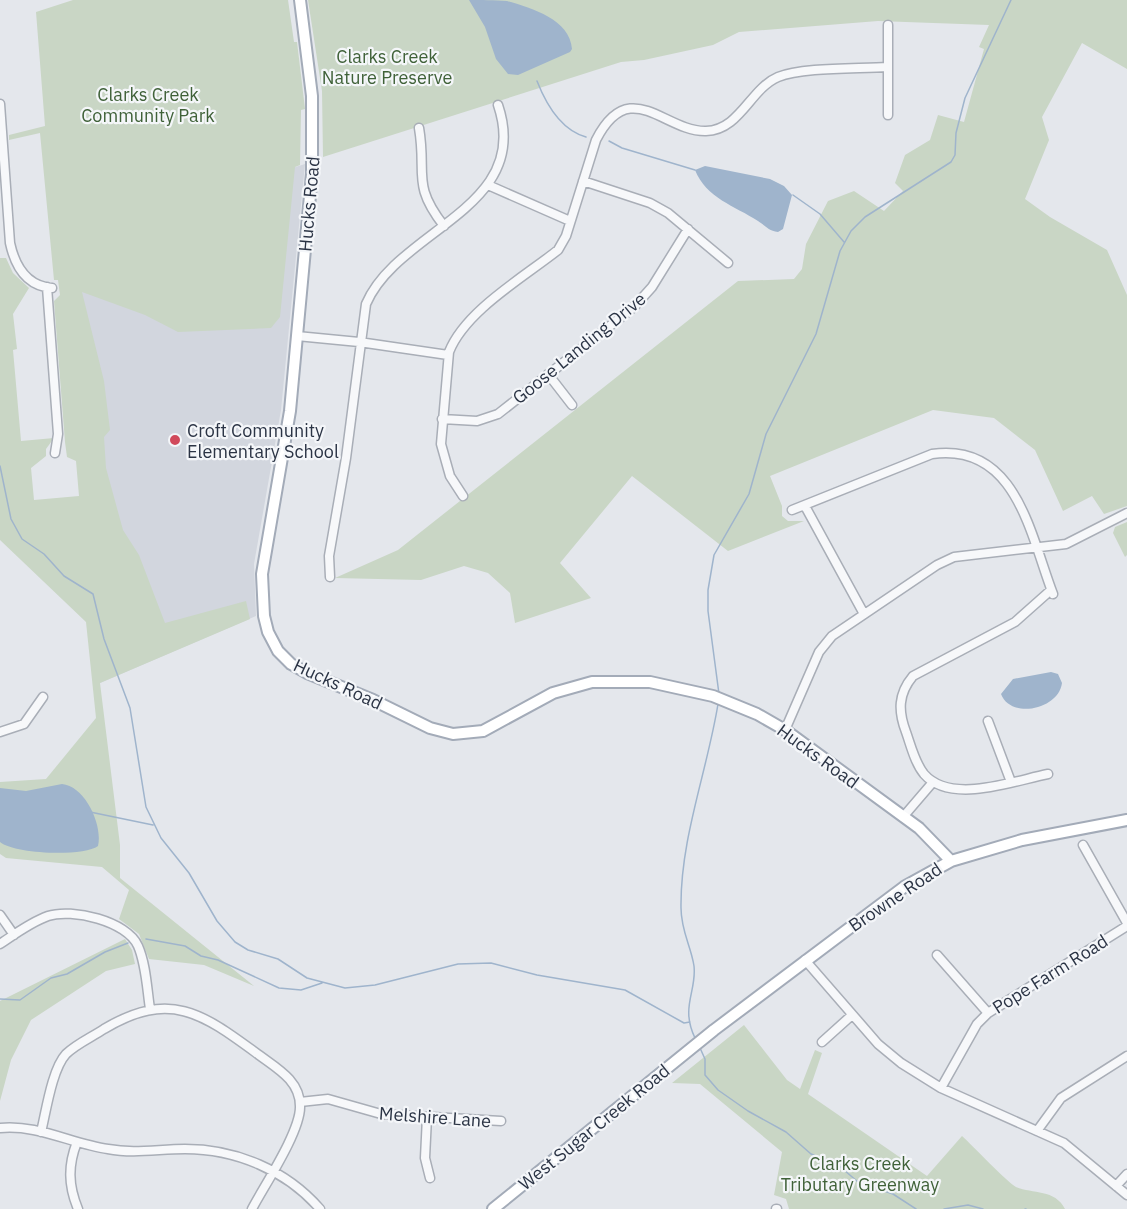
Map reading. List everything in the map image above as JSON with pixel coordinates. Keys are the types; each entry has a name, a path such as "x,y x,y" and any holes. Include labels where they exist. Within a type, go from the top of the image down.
{"main road":[{"name":"Hucks Road","path":"300,0 314,124 286,443 262,574 263,608 268,632 285,660 307,673 373,700 430,728 453,734 483,731 553,693 592,682 650,682 713,696 757,714 785,730 932,839 951,861"},
{"name":"Browne Road","path":"696,1045 904,887 951,861 1022,840 1127,820"},
{"name":"West Sugar Creek Road","path":"493,1209 696,1045"}],"street":[{"path":"888,25 888,114"},
{"path":"463,496 445,462 441,444 448,356 454,340 473,317 558,250 566,236 602,127 622,111 637,108 652,110 689,127 706,131 723,126 737,116 777,77 793,73 887,67"},
{"path":"0,104 10,243 14,261 21,272 32,282 49,288 58,435 56,453"},
{"path":"330,577 330,556 346,458 359,342 366,304 372,289 390,268 475,201 488,185 503,149 503,119 498,105"},
{"path":"419,128 422,186 429,207 444,226"},
{"path":"583,181 650,203 668,213 728,263"},
{"path":"488,185 570,221"},
{"name":"Goose Landing Drive","path":"442,419 486,420 498,414 634,307 652,287 688,229"},
{"path":"297,336 359,342 448,356"},
{"path":"549,374 573,405"},
{"path":"792,510 932,454 947,452 966,454 988,465 1006,481 1018,501 1052,592 1015,622 922,670 906,685 900,700 900,717 918,764 933,782 948,789 964,791 1048,774"},
{"path":"805,506 864,614"},
{"path":"785,730 819,652 832,636 937,565 954,557 1066,544 1127,513"},
{"path":"0,732 24,724 43,698"},
{"path":"988,721 1011,782"},
{"path":"903,817 933,782"},
{"path":"1083,845 1127,925"},
{"path":"0,944 45,917 65,913 120,927 130,934 141,953 150,1009"},
{"path":"0,915 14,935"},
{"name":"Pope Farm Road","path":"941,1088 977,1024 988,1013 1127,925"},
{"path":"937,955 988,1013"},
{"path":"805,960 878,1044 901,1063 941,1088 1064,1143 1127,1195"},
{"path":"41,1132 58,1068 73,1048 120,1020 150,1009 184,1010 211,1020 285,1074 296,1089 300,1102 298,1121 252,1209"},
{"path":"822,1042 852,1015"},
{"path":"1037,1131 1062,1098 1127,1056"},
{"name":"Melshire Lane","path":"300,1102 328,1099 373,1113 501,1121"},
{"path":"427,1117 425,1158 430,1178"},
{"path":"0,1128 25,1128 77,1142 128,1152 212,1151 244,1158 295,1185 320,1209"},
{"path":"77,1142 70,1162 69,1177 78,1209"},
{"path":"1116,1186 1127,1174"}],"shaded area":[{"name":"Croft Community Elementary School","path":"305,164 281,410 254,564 256,616 100,683 55,244"}],"green space":[{"name":"Clarks Creek Community Park","path":"73,0 288,0 294,42 297,42 305,109 301,110 300,165 295,167 280,317 271,328 178,332 145,315 82,292 104,381 110,430 104,437 106,468 123,530 139,555 165,623 246,601 250,619 100,683 120,845 120,878 254,986 204,965 149,959 139,934 119,919 129,890 102,867 6,858 0,854 0,782 46,779 96,718 86,622 0,540 0,258 6,258 13,273 29,288 13,314 17,349 13,350 21,441 54,438 46,449 46,456 31,468 34,500 79,496 76,461 67,457 65,442 54,301 60,295 58,280 54,280 40,133 9,140 9,135 45,126 36,12"},
{"name":"Clarks Creek Nature Preserve","path":"308,0 1127,0 1127,69 1082,43 1042,117 1049,140 1025,199 1050,217 1107,250 1127,295 1127,506 1104,514 1092,496 1063,511 1035,450 994,418 933,410 770,476 782,506 782,516 788,521 804,521 728,551 632,476 560,563 591,598 515,623 510,593 488,573 464,566 421,580 335,578 398,550 738,281 794,279 802,269 806,244 828,201 854,191 884,211 903,191 895,183 905,155 930,140 938,115 964,122 984,49 979,47 989,25 878,21 739,32 713,45 644,60 621,62 323,157 322,91"},
{"path":"1127,522 1127,555 1125,557 1113,533 1115,527"},
{"path":"125,939 132,950 135,964 106,971 31,1020 11,1060 0,1101 0,1001"},
{"name":"Clarks Creek Tributary Greenway","path":"744,1025 787,1080 800,1089 815,1050 822,1053 808,1094 927,1176 962,1136 1016,1187 1050,1195 1056,1198 1065,1209 789,1209 786,1199 774,1195 782,1152 700,1084 672,1083"}],"water":[{"path":"469,0 507,1 538,11 557,22 570,39 572,49 570,52 518,75 508,74 496,59 485,27"},
{"path":"705,166 770,179 784,186 792,195 783,229 778,232 769,229 706,188 695,170"},
{"path":"1051,672 1058,674 1062,683 1059,692 1044,705 1024,709 1014,707 1006,702 1001,694 1013,679"},
{"path":"62,784 70,786 85,799 98,828 98,846 78,852 49,853 19,849 0,842 0,788 26,791"}],"waterway":[{"path":"719,694 708,611 708,590 714,555 749,494 766,434 816,334 840,251 851,231 865,217 951,162 955,155 956,133 965,98 1011,0"},
{"path":"537,81 545,98 562,122 569,129 586,137"},
{"path":"609,141 622,148 695,170"},
{"path":"793,195 820,214 844,242"},
{"path":"0,466 11,519 22,539 44,554 64,576 93,594 104,639 130,708 146,807 161,838 189,873 217,921 235,942 248,950 278,959 307,978 345,988 375,985 458,964 491,963 537,975 625,990 684,1023 690,1022"},
{"path":"695,1038 689,1017 694,966 681,916 682,882 689,831 718,704"},
{"path":"90,812 153,825"},
{"path":"146,939 185,946 201,956 218,960 279,988 301,990 322,983"},
{"path":"0,999 20,1000 51,978 67,974 105,952 128,943"},
{"path":"700,1048 705,1059 705,1075 718,1090 748,1111 786,1132 811,1154 837,1164 858,1182 893,1194 916,1209"},
{"path":"944,1209 968,1205 983,1209"}],"place":[{"name":"Croft Community Elementary School","path":"175,440"}]}
